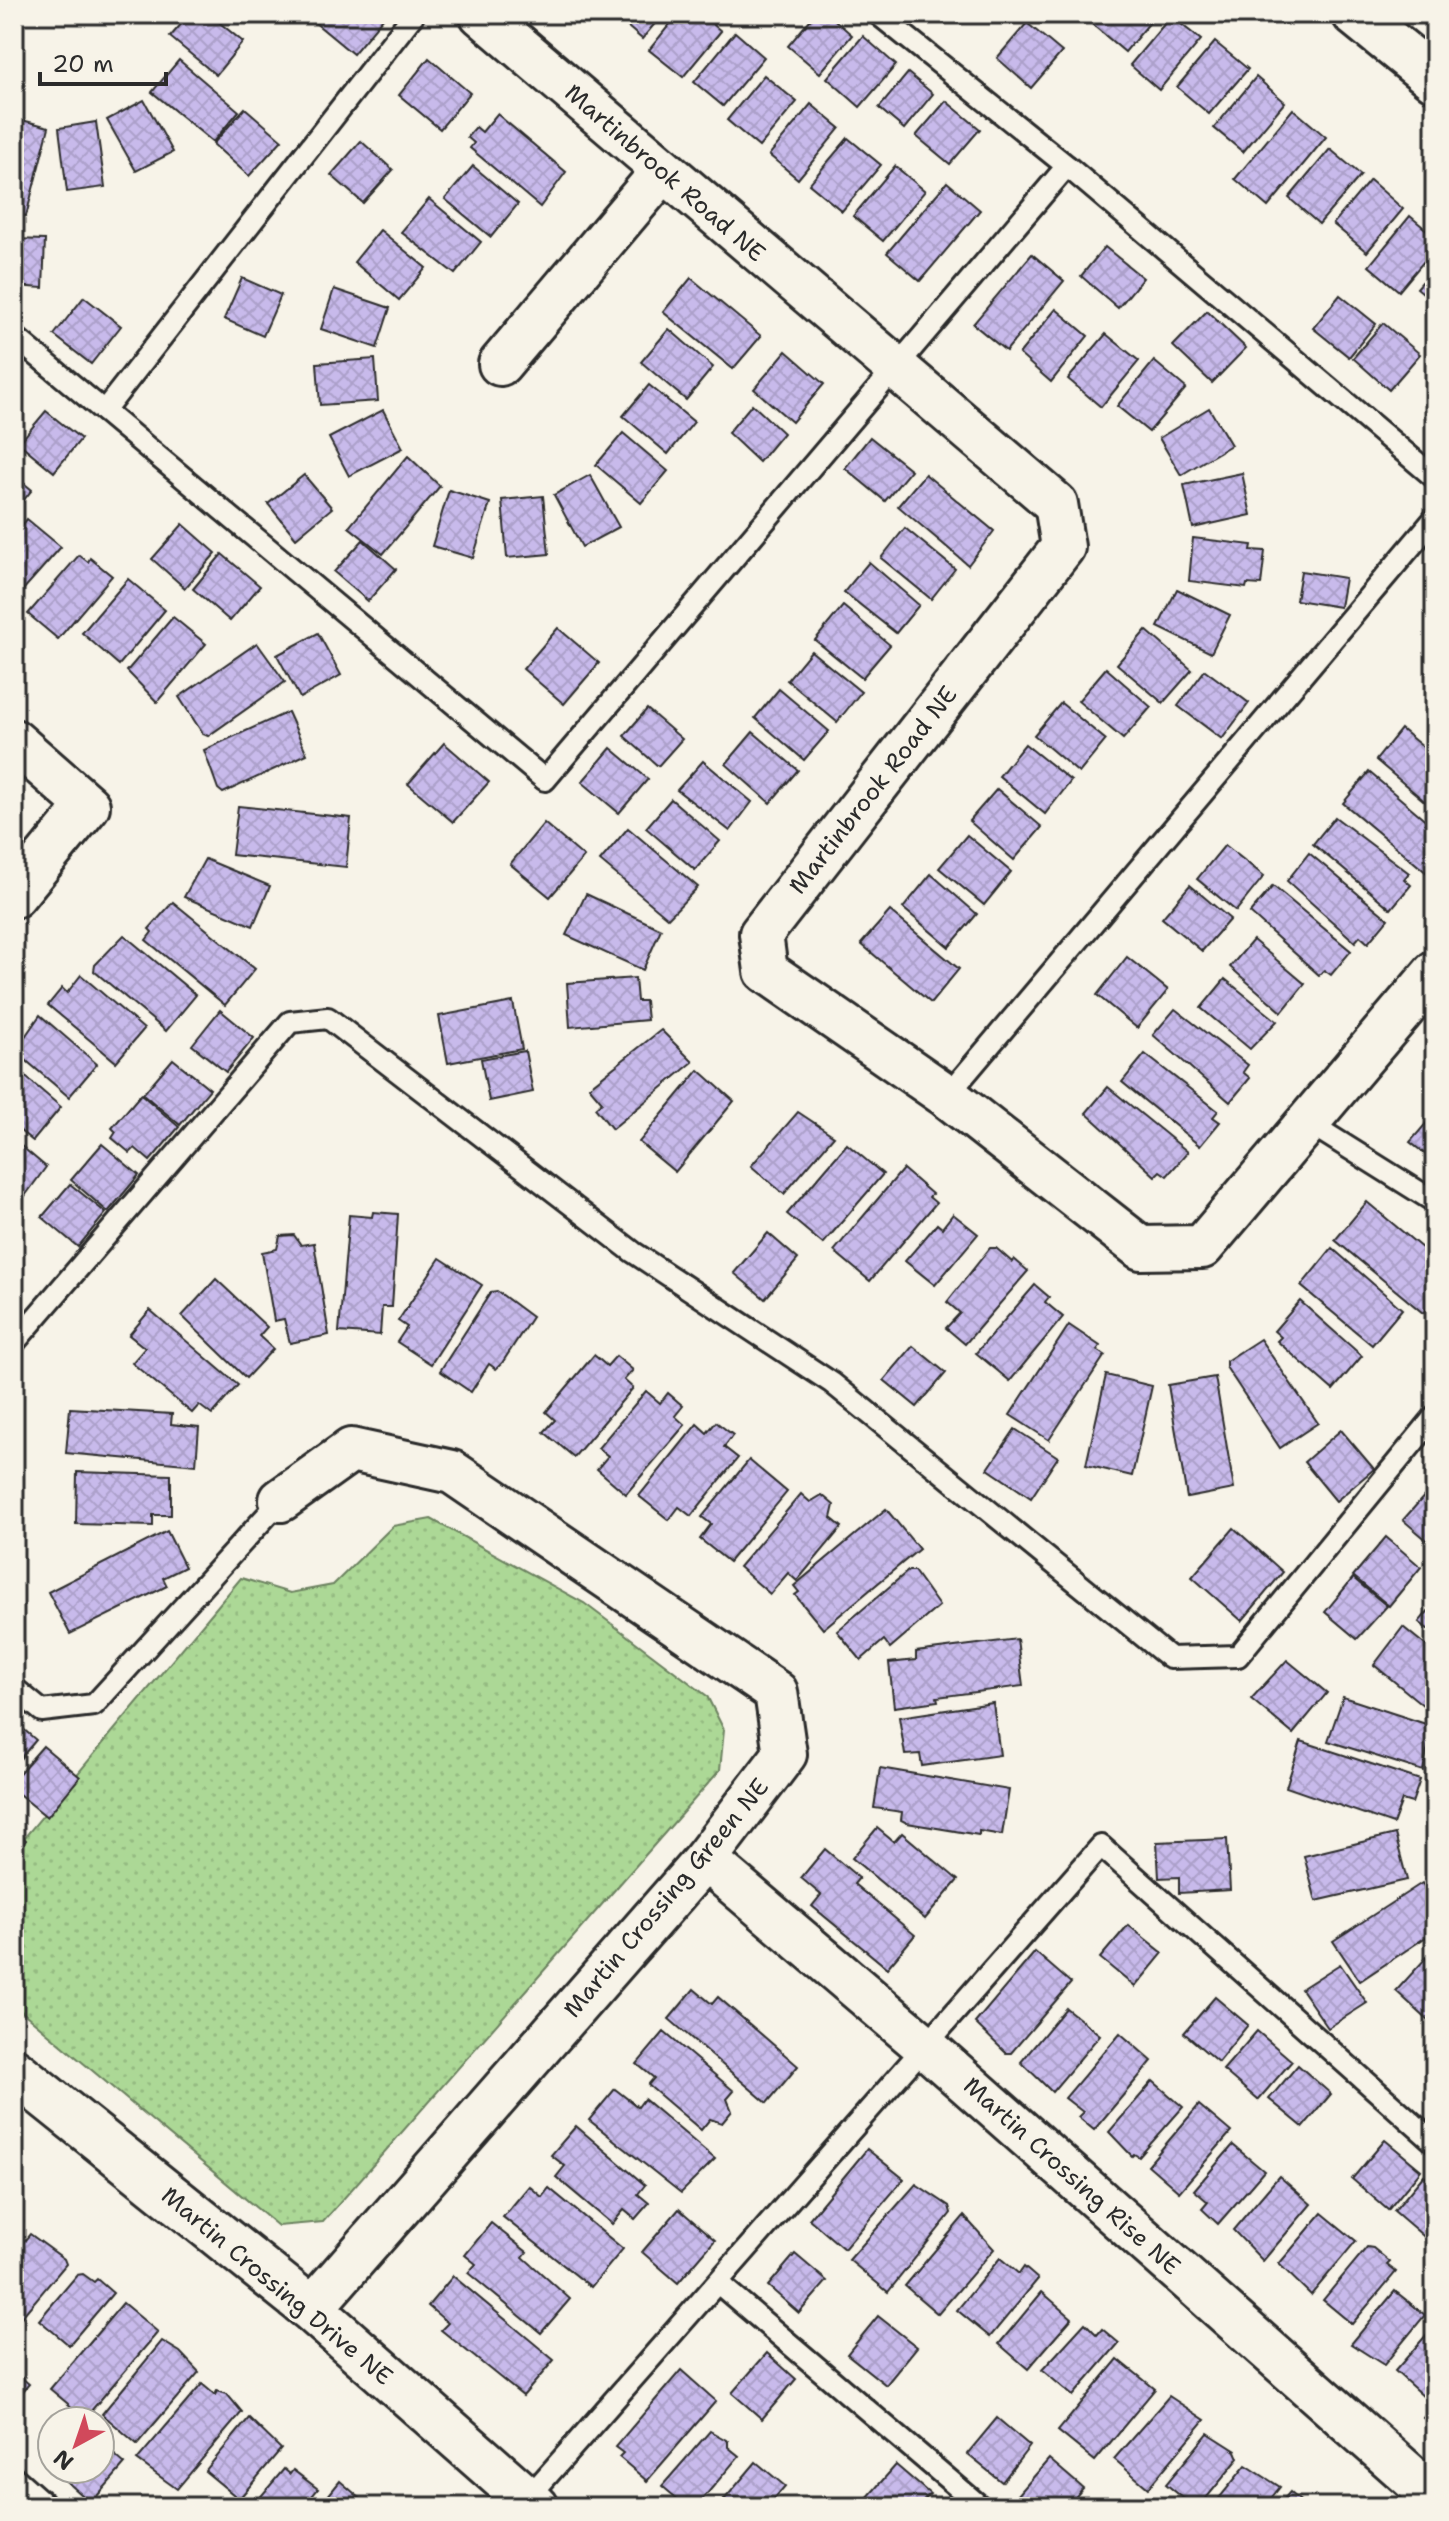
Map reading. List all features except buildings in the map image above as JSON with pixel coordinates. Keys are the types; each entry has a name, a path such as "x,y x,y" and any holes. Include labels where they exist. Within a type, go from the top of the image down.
{"street":[{"name":"Martinbrook Road NE","path":"481,14 662,172 1056,504 1063,547 761,934 766,971 947,1096 1141,1248 1202,1247 1435,972"},
{"path":"1355,14 1435,79"},
{"path":"500,364 662,172"},
{"path":"14,741 88,806 14,896"},
{"name":"Martin Crossing Green NE","path":"281,1500 351,1450 452,1472 776,1692 785,1754 705,1859 311,2309"},
{"name":"Martin Crossing Rise NE","path":"705,1859 926,2047 1435,2498"},
{"name":"Martin Crossing Drive NE","path":"14,2071 311,2309 531,2503"}],"lane":[{"path":"104,411 414,14"},
{"path":"878,14 1067,166 1435,478"},
{"path":"14,336 545,780 1067,166"},
{"path":"947,1096 1435,518"},
{"path":"14,1343 290,1022 328,1018 633,1252 832,1383 1170,1658 1238,1656 1435,1416"},
{"path":"1309,1123 1435,1202"},
{"path":"14,1688 42,1711 94,1705 281,1500"},
{"path":"531,2503 718,2283 1101,1846 1435,2143"},
{"path":"718,2283 981,2507"},
{"path":"14,2477 48,2507"}],"green space":[{"path":"431,1519 584,1603 707,1696 724,1730 720,1770 323,2222 278,2226 14,2005 14,1850 241,1578 290,1593 333,1585 393,1526"}]}
